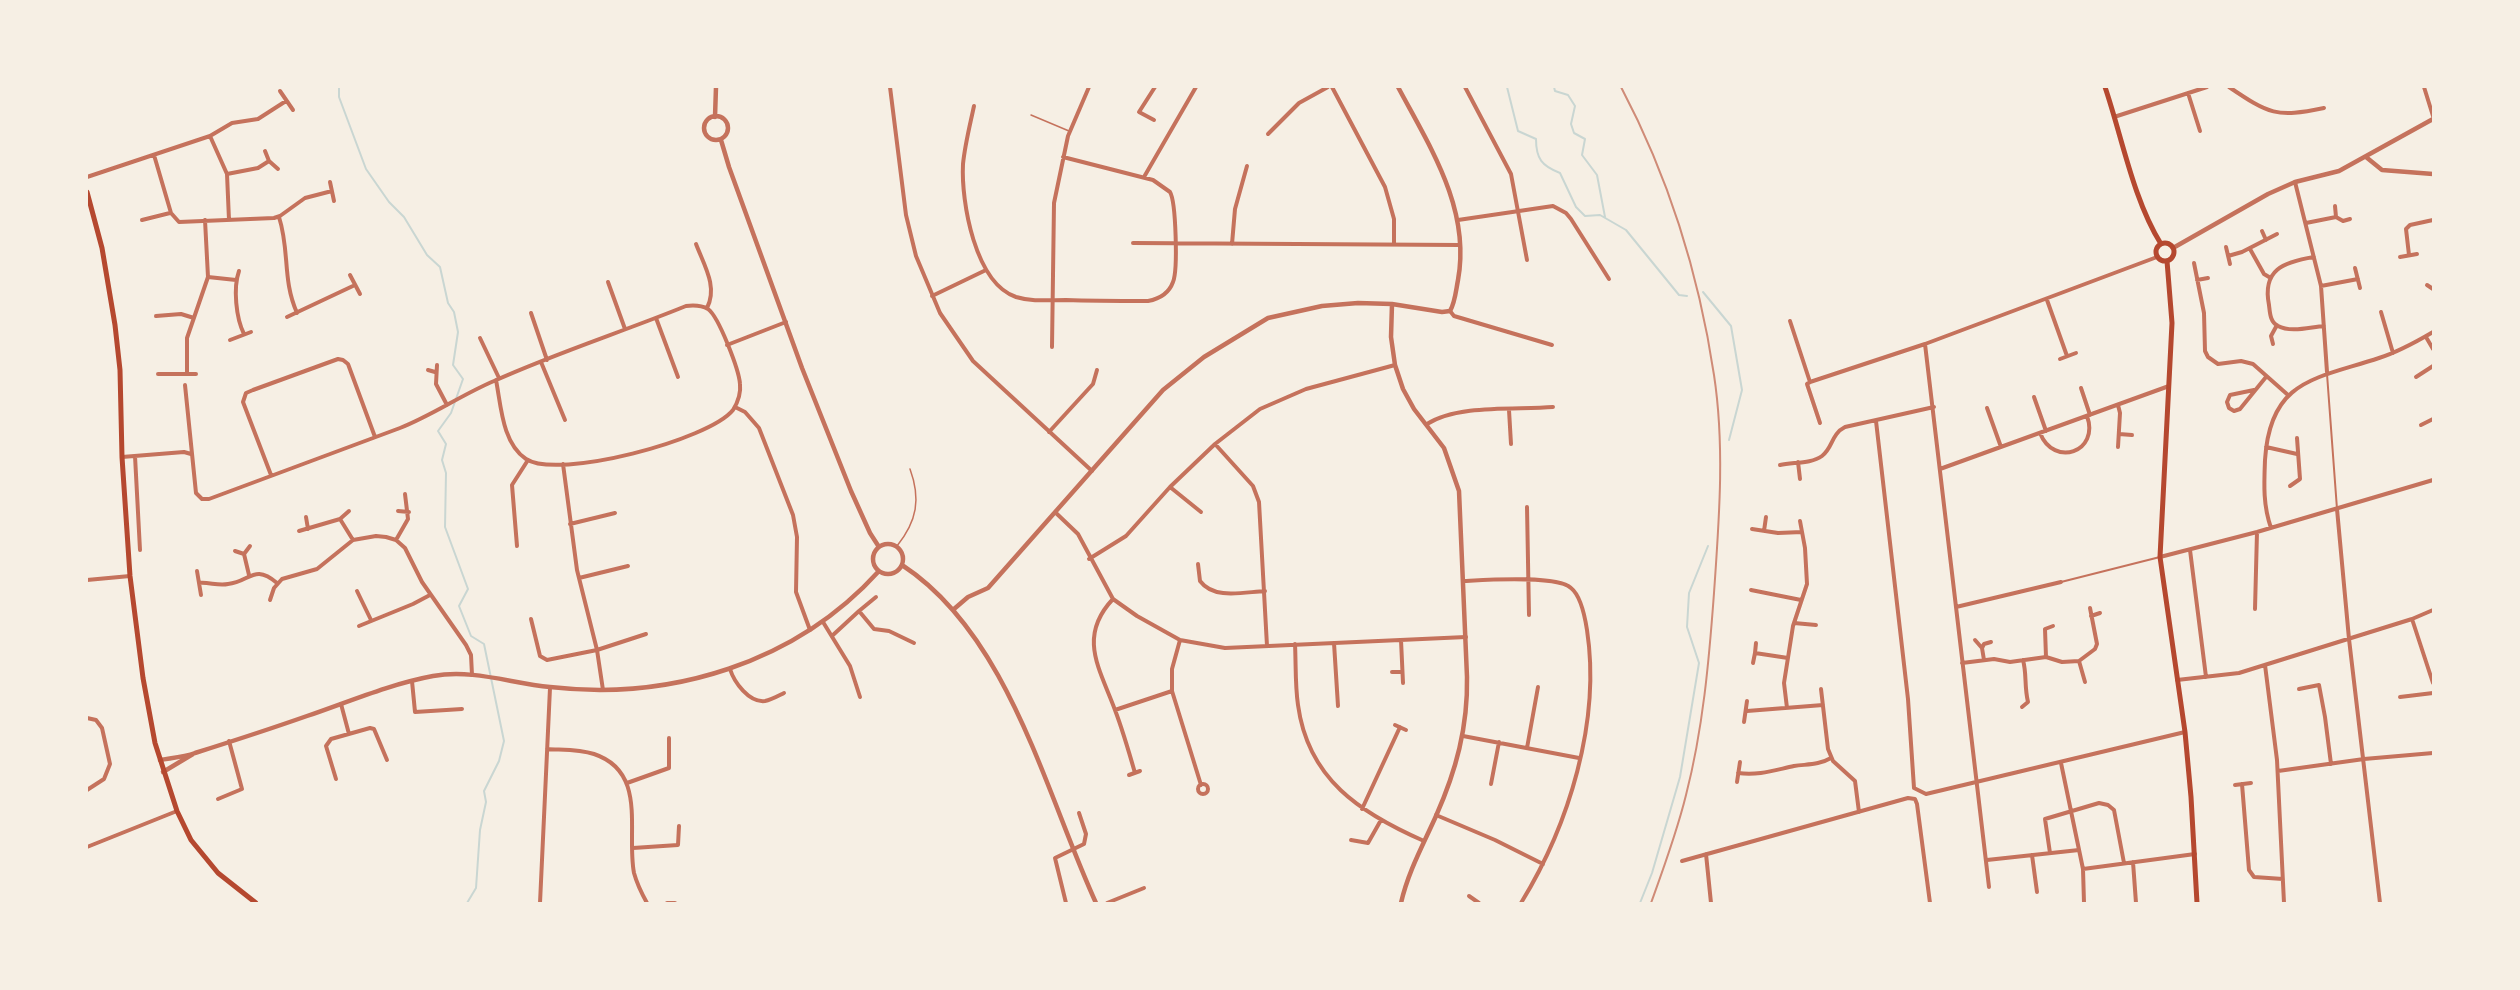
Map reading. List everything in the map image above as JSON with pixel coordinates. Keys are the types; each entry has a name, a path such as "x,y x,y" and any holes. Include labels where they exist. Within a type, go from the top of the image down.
{"main road":[{"path":"2105,87 2137,189 2152,229 2161,244"},
{"path":"87,192 102,249 115,325 120,370 122,457 130,576 146,696 160,760 177,811 191,840 218,873 256,903"},
{"path":"2161,244 2169,244 2174,248 2174,256 2167,261"},
{"path":"2161,244 2157,249 2157,257 2167,261"},
{"path":"2167,261 2172,323 2160,557 2185,732 2197,903"}],"street":[{"path":"715,117 716,87"},
{"path":"890,87 906,215 916,256 932,296 951,332 973,361 1092,471"},
{"path":"1052,347 1053,224 1063,157 1070,131 1089,87"},
{"path":"1154,120 1139,112 1155,87"},
{"path":"1144,177 1196,87"},
{"path":"1268,134 1299,103 1330,87 1385,187 1394,219 1394,245"},
{"path":"1398,87 1448,183 1458,220 1460,266 1450,311"},
{"path":"1465,87 1511,174 1527,260"},
{"path":"2114,117 2207,87"},
{"path":"2229,87 2258,106 2274,113 2292,114 2324,108"},
{"path":"2174,248 2202,230 2295,182 2339,171 2366,158 2433,117 2424,87"},
{"path":"280,91 293,110"},
{"path":"2188,93 2200,131"},
{"path":"87,177 210,136 232,123 258,119 286,100"},
{"path":"974,106 965,145 964,185 972,234 991,279 1008,294 1029,300 1148,301 1158,298 1173,282 1173,197 1160,183 1144,177 1063,157"},
{"path":"722,140 710,138 704,130 709,119 715,117 724,120 727,124 727,132 722,140 729,167 850,491 879,547"},
{"path":"210,136 226,174 229,220"},
{"path":"265,151 269,161 278,169"},
{"path":"154,155 171,213 179,222 279,217 305,198 332,191"},
{"path":"2366,158 2382,170 2433,174"},
{"path":"226,174 258,168 269,161"},
{"path":"1232,244 1234,209 1247,166"},
{"path":"330,182 334,201"},
{"path":"2295,182 2320,286 2349,639 2380,903"},
{"path":"1458,220 1553,206 1566,213 1571,219 1610,279"},
{"path":"2335,206 2336,217"},
{"path":"142,220 171,213"},
{"path":"87,217 94,216"},
{"path":"279,217 285,242 287,286 297,313"},
{"path":"2306,223 2336,217 2343,220 2350,219"},
{"path":"187,374 186,343 208,277 205,220"},
{"path":"2409,255 2406,229 2410,225 2433,220"},
{"path":"2262,231 2266,240"},
{"path":"2228,256 2250,249 2277,234"},
{"path":"1133,243 1460,245"},
{"path":"696,244 712,287 711,299 707,308"},
{"path":"2226,247 2230,264"},
{"path":"2250,249 2264,274 2270,277"},
{"path":"2400,257 2417,254"},
{"path":"1809,383 2047,300 2157,257"},
{"path":"2314,257 2294,260 2270,277 2266,290 2271,319 2277,326 2290,329 2324,326"},
{"path":"2194,263 2204,313 2204,344 2208,357 2218,364 2247,362 2288,395"},
{"path":"2355,268 2360,288"},
{"path":"932,296 986,270"},
{"path":"239,271 236,280 239,319 244,334"},
{"path":"350,275 360,294"},
{"path":"208,277 236,280"},
{"path":"2198,280 2208,278"},
{"path":"2320,286 2358,279"},
{"path":"608,282 626,329"},
{"path":"287,317 355,285"},
{"path":"2427,285 2433,289"},
{"path":"2047,300 2067,356"},
{"path":"954,609 968,597 988,588 1167,387 1204,357 1268,318 1322,306 1358,303 1392,304 1442,312 1450,311"},
{"path":"1392,304 1391,337 1395,365 1403,389 1414,409 1444,448 1459,491 1468,708 1454,773 1411,869 1401,903"},
{"path":"185,385 196,493 202,499 209,499 424,418 463,395 497,379 686,306 707,308 715,318 740,380 740,393 735,407 724,418 672,443 615,458 563,464 528,460 514,447 508,436 497,379 480,338"},
{"path":"1450,311 1454,316 1552,345"},
{"path":"2381,312 2393,353"},
{"path":"531,313 547,360"},
{"path":"156,315 181,314 194,318"},
{"path":"656,318 678,377"},
{"path":"1790,321 1820,423"},
{"path":"727,345 786,322"},
{"path":"2273,344 2271,336 2277,326"},
{"path":"230,340 251,332"},
{"path":"2271,528 2265,511 2263,487 2266,447 2274,417 2288,395 2303,383 2327,372 2393,353 2433,333"},
{"path":"2426,337 2433,349"},
{"path":"1925,344 1989,886"},
{"path":"2060,359 2076,353"},
{"path":"271,475 243,402 246,393 264,386 338,360 344,360 348,364 375,437"},
{"path":"541,362 565,420"},
{"path":"437,365 436,384 448,404"},
{"path":"1089,559 1126,536 1170,487 1215,444 1260,409 1306,389 1395,365"},
{"path":"2416,377 2433,366"},
{"path":"428,370 435,372"},
{"path":"1050,432 1092,384 1097,370"},
{"path":"158,374 196,374"},
{"path":"2254,390 2230,395 2227,402 2229,408 2234,411 2240,409 2266,377"},
{"path":"1940,469 2169,386"},
{"path":"2040,433 2045,443 2062,453 2076,450 2084,444 2089,436 2090,428 2089,415 2081,388"},
{"path":"2034,397 2046,431"},
{"path":"2118,405 2118,447"},
{"path":"735,407 745,412 759,428 793,515 797,537 796,592 810,630"},
{"path":"1427,424 1439,416 1470,411 1553,407"},
{"path":"1780,465 1823,456 1840,430 1934,407"},
{"path":"1987,408 2001,447"},
{"path":"1509,410 1511,444"},
{"path":"2421,425 2433,419"},
{"path":"1876,421 1907,690 1914,788 1926,794 2185,732"},
{"path":"2119,434 2132,435"},
{"path":"2290,486 2300,480 2297,438"},
{"path":"1215,444 1253,486 1259,502 1267,646"},
{"path":"2266,447 2298,454"},
{"path":"122,457 184,452 191,454"},
{"path":"135,456 140,550"},
{"path":"517,546 512,485 528,460"},
{"path":"1797,462 1800,479"},
{"path":"563,464 579,578 597,650 603,690"},
{"path":"1956,607 2257,532 2433,480"},
{"path":"1170,487 1201,512"},
{"path":"396,540 405,525 409,512 405,494"},
{"path":"1527,507 1529,615"},
{"path":"299,531 340,519 349,511"},
{"path":"398,511 409,512"},
{"path":"570,524 615,513"},
{"path":"1056,513 1078,534 1089,559 1113,599 1137,616 1180,640 1225,648 1466,637"},
{"path":"306,517 308,530"},
{"path":"1764,531 1766,517"},
{"path":"340,519 353,540"},
{"path":"1787,708 1784,683 1788,658 1794,623 1807,584 1800,521"},
{"path":"1752,529 1784,533 1802,532"},
{"path":"2255,609 2257,532"},
{"path":"270,600 277,583 288,576 317,569 353,540 376,536 396,540 405,548 430,595 471,655 472,675"},
{"path":"885,544 897,546 903,555 902,566 893,573 879,571 873,561 874,554 879,547 885,544"},
{"path":"244,554 250,546"},
{"path":"2190,549 2206,677"},
{"path":"235,551 244,554"},
{"path":"244,554 249,574"},
{"path":"1198,564 1200,581 1210,591 1218,593 1265,591"},
{"path":"579,578 628,566"},
{"path":"902,566 921,578 954,609 986,653 1057,804 1072,851 1096,903"},
{"path":"197,571 201,595"},
{"path":"160,760 193,754 412,681 441,675 472,675 550,688 603,690 634,690 698,680 767,654 810,630 860,592 879,571"},
{"path":"199,583 232,584 249,574 260,574 277,583"},
{"path":"87,580 130,576"},
{"path":"1464,581 1528,579 1565,583 1573,589 1584,614 1590,663 1588,710 1580,758 1573,790 1543,864 1521,903"},
{"path":"1764,592 1765,583"},
{"path":"1751,590 1764,592 1771,596 1801,600"},
{"path":"357,591 371,621"},
{"path":"359,626 430,595"},
{"path":"833,635 876,597"},
{"path":"1113,599 1100,612 1094,631 1094,660 1138,772 1129,775"},
{"path":"1962,663 1994,659 2010,662 2046,657 2062,662 2079,661 2095,649 2097,644 2090,608"},
{"path":"2177,680 2239,673 2412,619 2433,610"},
{"path":"859,612 874,629 889,631 914,644"},
{"path":"2091,616 2100,613"},
{"path":"2412,619 2433,683"},
{"path":"531,620 539,652 544,659 597,650 646,634"},
{"path":"823,622 850,666 860,697"},
{"path":"1794,623 1816,625"},
{"path":"2046,657 2045,629 2053,626"},
{"path":"1180,640 1172,669 1172,691 1201,784"},
{"path":"1401,640 1403,683"},
{"path":"1975,640 1982,648 1984,660"},
{"path":"1982,648 1984,644 1991,642"},
{"path":"1334,643 1338,706"},
{"path":"1753,663 1756,643"},
{"path":"1295,645 1297,701 1309,746 1331,781 1362,809 1424,841"},
{"path":"1755,653 1788,658"},
{"path":"2022,707 2031,702 2024,686 2027,673 2024,660"},
{"path":"2079,661 2085,682"},
{"path":"2265,665 2278,771 2284,903"},
{"path":"730,669 737,684 755,699 764,701 784,693"},
{"path":"1392,672 1402,672"},
{"path":"412,681 415,712 462,709"},
{"path":"2299,689 2319,685 2331,764"},
{"path":"1527,748 1539,687"},
{"path":"540,903 550,688"},
{"path":"1821,689 1828,749 1831,758 1855,781 1859,812"},
{"path":"1115,710 1172,691"},
{"path":"2400,697 2433,693"},
{"path":"1744,722 1748,702"},
{"path":"341,704 349,734"},
{"path":"1747,711 1823,705"},
{"path":"87,718 96,720 102,728 110,764 104,779 87,790"},
{"path":"1395,725 1406,730"},
{"path":"1362,809 1400,727"},
{"path":"336,779 326,746 332,739 370,728 374,729 387,760"},
{"path":"1463,736 1580,758"},
{"path":"627,783 669,768 669,738"},
{"path":"218,799 242,789 229,741"},
{"path":"1491,784 1499,742"},
{"path":"547,749 594,754 608,761 627,783 632,803 634,872 647,903"},
{"path":"2278,771 2364,759 2433,753"},
{"path":"163,772 193,754"},
{"path":"1738,773 1763,774 1797,766 1820,764 1831,758"},
{"path":"1737,782 1740,762"},
{"path":"2061,763 2083,869 2084,903"},
{"path":"2235,785 2251,783"},
{"path":"2242,784 2248,870 2254,877 2283,879"},
{"path":"1682,861 1908,798 1915,799 1930,903"},
{"path":"2050,853 2045,819 2099,803 2108,805 2114,810 2124,863"},
{"path":"87,847 177,811"},
{"path":"1066,903 1055,858 1084,844 1086,834 1080,813"},
{"path":"1436,815 1496,840 1543,864"},
{"path":"1351,840 1368,843 1381,820"},
{"path":"633,848 678,845 679,826"},
{"path":"1986,860 2079,850"},
{"path":"1706,854 1711,903"},
{"path":"2083,869 2195,854"},
{"path":"2032,855 2037,892"},
{"path":"2133,862 2136,903"},
{"path":"1107,903 1144,888"},
{"path":"1469,896 1479,903"},
{"path":"667,903 675,903"}],"lane":[{"path":"1031,116 1070,131"},
{"path":"897,546 908,531 916,509 916,485 910,469"},
{"path":"87,510 87,526"}],"waterway":[{"path":"339,87 339,97 366,169 389,202 404,217 427,255 440,267 448,303 454,312 458,332 453,365 463,379 451,413 438,431 446,444 442,460 446,473 445,527 468,589 459,606 471,636 484,644 504,741 499,761 484,791 486,802 480,830 476,888 467,903"},
{"path":"1507,87 1518,131 1536,139 1537,152 1541,161 1560,173 1576,207 1585,216 1600,215 1626,230 1679,295 1687,296"},
{"path":"1554,87 1555,91 1568,95 1575,106 1571,124 1574,133 1585,139 1582,155 1597,175 1605,217"},
{"path":"1703,292 1731,326 1742,390 1729,440"},
{"path":"1640,903 1652,873 1680,777 1699,663 1687,627 1689,593 1708,546"}],"railway":[{"path":"1621,87 1653,155 1680,227 1708,338 1719,429 1718,539 1705,695 1692,770 1682,809 1651,903"}]}
